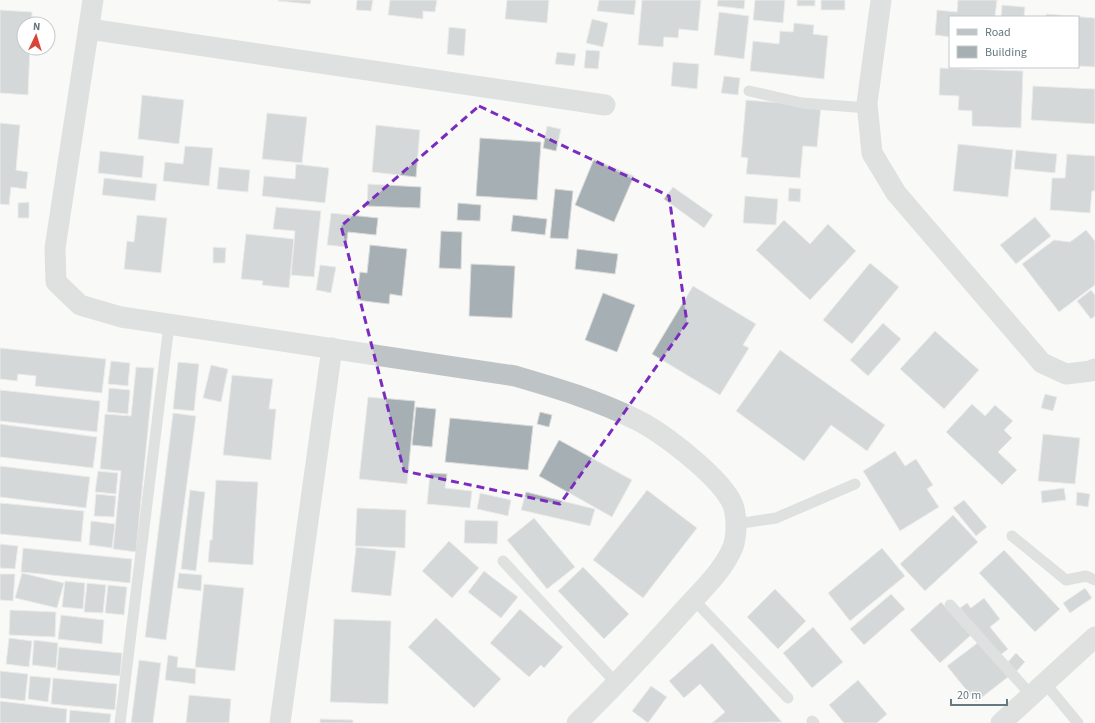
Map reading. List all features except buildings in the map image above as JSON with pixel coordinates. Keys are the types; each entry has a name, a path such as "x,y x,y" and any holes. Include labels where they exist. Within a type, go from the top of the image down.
{"street":[{"path":"92,0 89,29 55,248 56,282 80,305 121,317 515,376 575,393 638,420 693,458 726,493 733,506 736,524 734,546 719,571 617,684 577,723"},
{"path":"881,0 868,108 872,153 896,193 1042,363 1066,374 1091,371 1095,369"},
{"path":"89,29 605,105"},
{"path":"280,723 332,348"},
{"path":"1001,723 1095,637"}],"lane":[{"path":"749,91 802,103 868,108"},
{"path":"120,723 169,324"},
{"path":"736,524 776,518 855,484"},
{"path":"1012,536 1066,580 1086,576 1095,580"},
{"path":"503,561 617,684"},
{"path":"694,599 788,698"},
{"path":"950,605 1038,689 1078,723"}],"highlighted area":[{"path":"479,106 669,196 687,323 560,504 404,471 341,226"}]}
